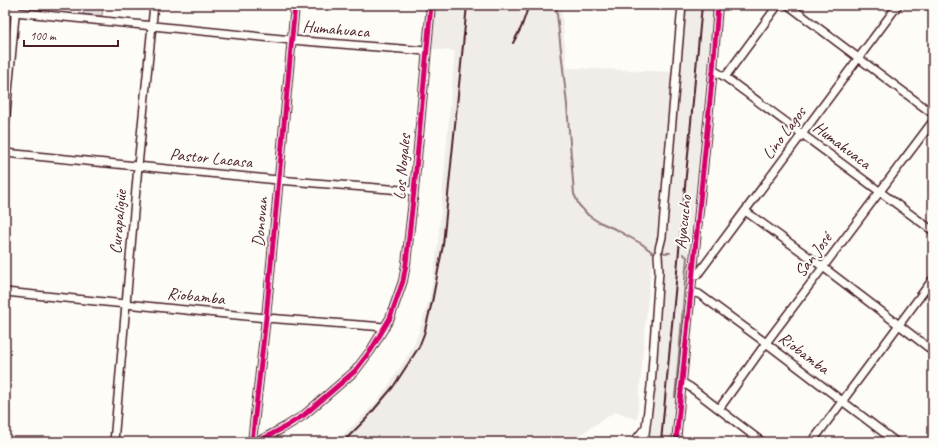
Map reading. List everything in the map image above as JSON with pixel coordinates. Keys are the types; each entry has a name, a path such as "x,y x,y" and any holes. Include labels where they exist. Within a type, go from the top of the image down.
{"street":[{"name":"Curapaligüe","path":"114,442 138,166 154,5"},
{"name":"Donovan","path":"252,442 266,318 294,5"},
{"name":"Los Nogales","path":"257,442 304,415 360,366 385,327 396,302 403,281 408,246 431,5"},
{"path":"644,442 651,386 659,271 658,252 662,237 682,5"},
{"name":"Ayacucho","path":"676,442 713,70 718,5"},
{"path":"726,77 778,5"},
{"path":"788,5 933,114"},
{"name":"Lino Lagos","path":"692,277 698,274 898,5"},
{"name":"Humahuaca","path":"5,11 16,8 152,26 292,40 426,51"},
{"path":"5,125 16,8"},
{"name":"Humahuaca","path":"713,70 726,77 933,231"},
{"name":"San José","path":"719,409 766,343 933,121"},
{"name":"Pastor Lacasa","path":"5,153 278,180 414,191"},
{"path":"745,211 823,267 933,351"},
{"path":"812,442 933,279"},
{"name":"Riobamba","path":"5,292 266,318 385,327"},
{"name":"Riobamba","path":"691,292 699,294 766,343 896,442"},
{"path":"682,383 690,387 762,442"},
{"path":"634,442 645,428"}],"shaded area":[{"path":"84,5 103,5 102,16 83,14"},
{"path":"435,5 561,5 567,68 673,72 657,233 650,275 637,419 616,411 569,442 333,442 362,417 377,401 390,383 412,349 430,296 438,244 455,51 431,49"},
{"path":"687,5 713,5 671,442 645,442"}],"waterway":[{"path":"556,5 567,105 574,194 579,205 588,215 597,221 642,244 652,252 670,253"},
{"path":"675,397 687,257 683,254"}],"railway":[{"path":"343,442 366,419 393,387 419,347 424,334 443,245 467,5"},
{"path":"513,43 521,28 529,5"},
{"path":"661,442 702,5"}],"cycle path":[{"path":"252,442 266,318 295,5"},
{"path":"257,442 304,415 355,371 371,350 390,318 403,281 406,264 431,5"},
{"path":"676,442 713,70 718,5"}]}
